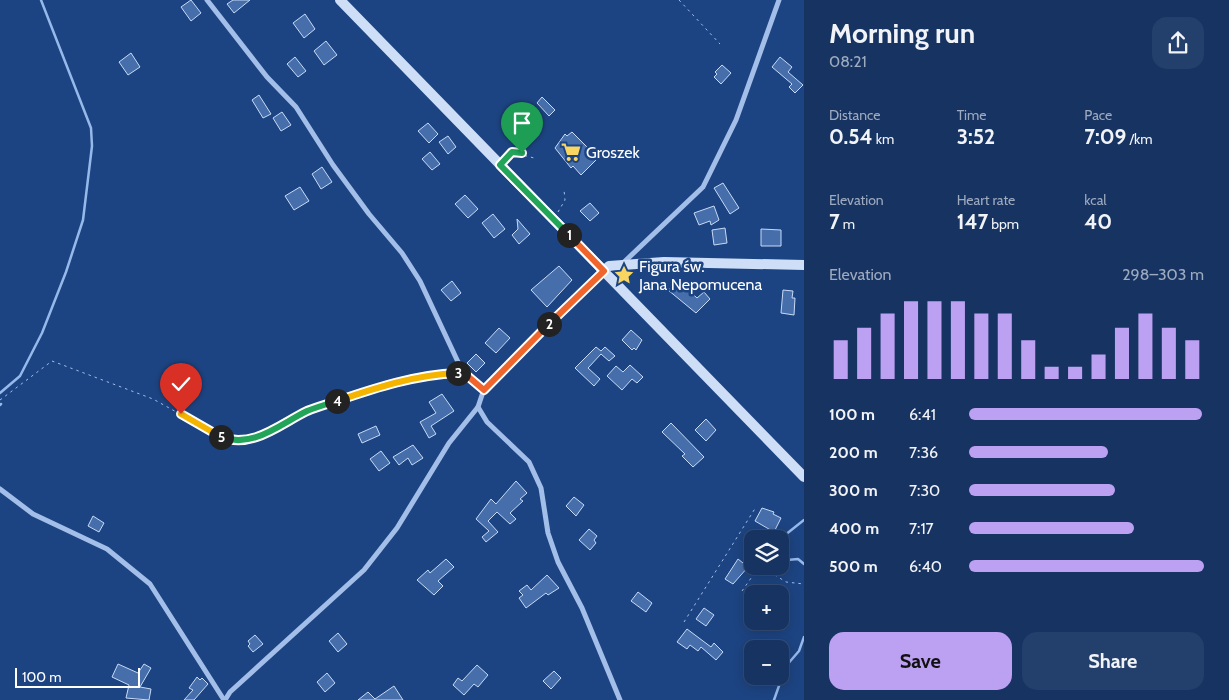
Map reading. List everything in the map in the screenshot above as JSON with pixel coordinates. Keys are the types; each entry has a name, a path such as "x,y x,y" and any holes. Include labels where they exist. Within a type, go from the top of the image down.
{"main road":[{"path":"340,0 804,477"},
{"path":"604,271 609,266 622,264 664,262 804,264"}],"street":[{"path":"207,0 267,78 296,107 364,207 402,252 420,281 464,373 484,390"},
{"path":"622,264 703,187 736,120 779,0"},
{"path":"0,489 33,514 108,549 150,584 224,700 230,692 364,570 397,528 449,443 478,407 484,390 604,271"},
{"path":"478,407 487,422 529,462 540,488 548,533 558,562 582,608 620,700"}],"lane":[{"path":"352,396 400,380 430,374 464,373"}],"path":[{"path":"680,0 720,44"},
{"path":"500,165 512,152 522,153 534,158"},
{"path":"552,218 566,200 564,190"},
{"path":"0,400 52,361 153,399 223,438 236,441 252,439 308,410 352,396"},
{"path":"684,622 756,507"},
{"path":"742,591 756,571 764,568 786,582 804,584"}],"building":[{"path":"191,0 201,13 191,21 181,7"},
{"path":"233,0 250,0 234,13 227,4"},
{"path":"305,14 315,29 304,38 293,23"},
{"path":"326,41 337,55 324,65 314,51"},
{"path":"131,53 140,67 128,75 119,62"},
{"path":"295,57 306,71 298,77 287,64"},
{"path":"780,57 792,67 788,72 803,85 795,93 789,87 792,84 772,67"},
{"path":"722,65 731,73 721,84 714,77 717,74 715,72"},
{"path":"259,95 271,114 263,118 252,100"},
{"path":"542,97 555,110 549,116 537,103"},
{"path":"519,108 524,113 511,127 506,121"},
{"path":"282,112 291,125 281,131 273,118"},
{"path":"428,123 438,134 429,143 418,131"},
{"path":"572,132 598,158 581,175 573,166 571,168 555,148 565,134 567,136"},
{"path":"448,136 456,147 448,154 439,142"},
{"path":"430,152 440,164 432,170 422,159"},
{"path":"322,167 332,182 321,189 312,174"},
{"path":"723,183 739,208 730,214 714,188"},
{"path":"300,187 309,201 294,210 285,196"},
{"path":"465,195 478,209 468,218 455,204"},
{"path":"590,203 599,213 590,221 580,211"},
{"path":"714,206 719,220 711,225 710,221 699,225 694,213"},
{"path":"493,214 505,229 494,238 482,223"},
{"path":"517,219 530,234 519,244 512,235 518,229"},
{"path":"725,228 727,243 714,245 712,230"},
{"path":"761,229 781,230 781,246 761,246"},
{"path":"559,266 572,280 547,307 531,290"},
{"path":"678,280 697,298 704,292 710,299 696,313 668,290"},
{"path":"452,281 461,293 451,301 441,290"},
{"path":"783,290 793,291 792,298 795,298 794,315 781,313"},
{"path":"499,328 510,338 496,353 485,343"},
{"path":"631,330 642,340 636,350 634,348 632,350 622,340"},
{"path":"596,347 601,351 605,347 615,356 609,361 601,354 588,368 600,379 594,386 575,368"},
{"path":"476,354 485,363 476,372 467,363"},
{"path":"630,365 643,377 637,383 632,379 622,390 607,376 616,366 623,372"},
{"path":"442,394 454,411 431,426 436,434 429,438 420,422 436,413 429,402"},
{"path":"706,419 716,430 706,441 695,430"},
{"path":"671,423 704,457 693,467 682,456 685,454 662,432"},
{"path":"376,426 380,435 362,443 358,434"},
{"path":"413,445 423,458 412,465 408,458 399,465 393,457"},
{"path":"381,451 390,463 379,471 370,459"},
{"path":"516,481 527,493 520,499 523,501 510,513 516,519 510,524 497,512 488,521 498,532 486,542 482,537 489,531 476,519 491,499 496,504"},
{"path":"574,497 584,505 576,516 566,506"},
{"path":"762,508 774,512 773,514 781,518 775,530 771,530 755,521"},
{"path":"93,516 104,523 99,532 88,526"},
{"path":"589,529 597,536 594,540 596,543 590,550 579,540"},
{"path":"446,559 454,567 438,581 443,586 434,595 417,580 428,570 430,573"},
{"path":"738,559 744,564 744,572 733,584 725,579"},
{"path":"547,575 559,588 548,595 546,593 526,608 519,598 523,595 519,591 527,585 531,590"},
{"path":"638,592 652,603 646,612 631,601"},
{"path":"704,608 714,615 706,626 696,619"},
{"path":"687,629 711,647 714,643 723,652 716,660 701,647 698,651 690,645 687,649 677,642"},
{"path":"338,633 347,644 338,652 329,641"},
{"path":"255,635 263,644 253,652 248,646 250,644 248,641"},
{"path":"118,664 138,673 144,664 151,668 140,687 151,689 149,700 126,698 129,685 112,677"},
{"path":"477,665 488,675 478,687 474,684 464,695 453,685 458,678 462,681"},
{"path":"554,671 561,678 551,689 543,681"},
{"path":"327,673 335,683 325,692 317,682"},
{"path":"197,677 200,680 202,678 208,684 194,700 184,700 193,690 189,688"},
{"path":"394,686 403,700 358,700 368,692 375,699"}],"waterway":[{"path":"0,393 20,376 42,333 66,272 83,220 92,146 91,128 41,0"},
{"path":"789,532 804,520"},
{"path":"789,560 798,559 804,564"},
{"path":"774,700 786,666 799,651 804,637"}],"place":[{"name":"Groszek","path":"571,152"},
{"name":"Figura św. Jana Nepomucena","path":"624,275"}],"route":[{"path":"181,414 223,438 236,441 252,439 277,428 308,410 400,380 430,374 464,373 484,390 604,271 500,165 512,152 522,153"}]}
